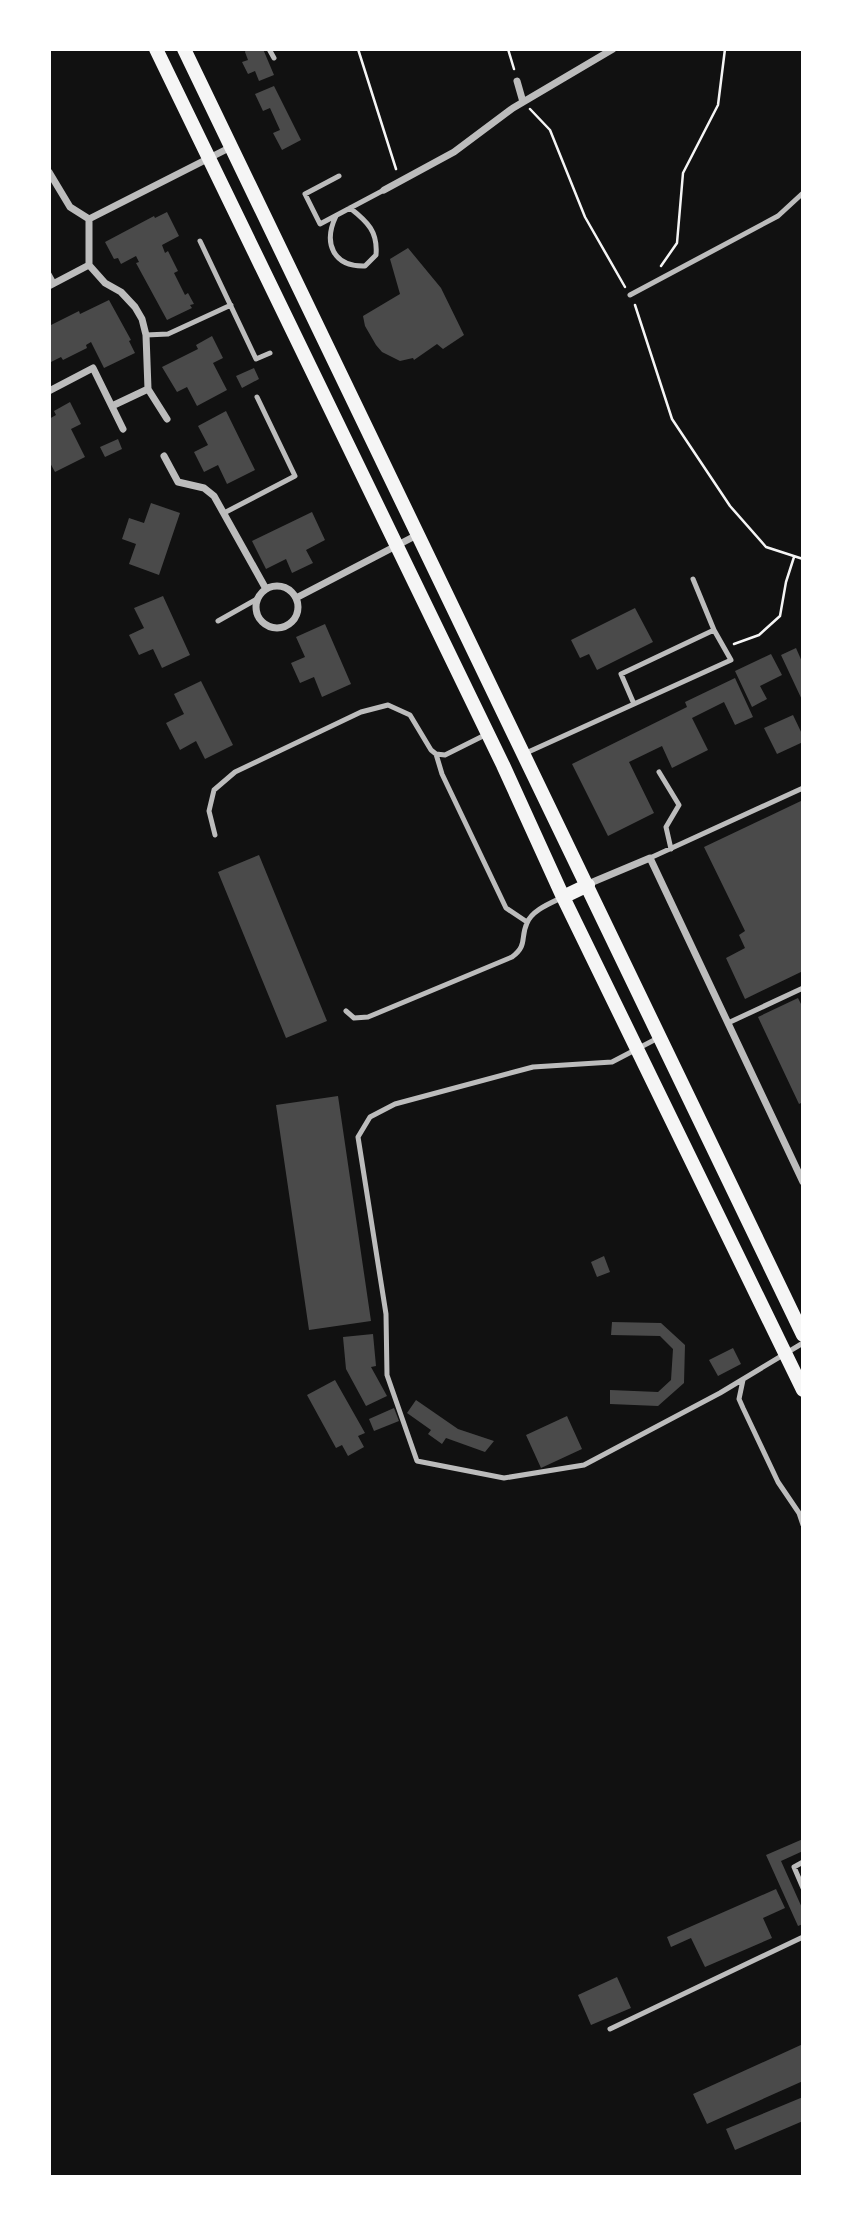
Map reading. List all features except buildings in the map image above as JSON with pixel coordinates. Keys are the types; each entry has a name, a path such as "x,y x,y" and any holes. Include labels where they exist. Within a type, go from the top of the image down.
{"main road":[{"path":"156,49 803,1390"},
{"path":"184,49 229,148 803,1335"},
{"path":"503,765 523,755"},
{"path":"563,897 587,885"}],"street":[{"path":"384,190 454,152 523,102 613,49"},
{"path":"517,81 523,102"},
{"path":"89,219 229,148"},
{"path":"49,172 70,206 89,219"},
{"path":"89,219 89,265 105,283 121,292 142,319 146,335 148,389 167,419"},
{"path":"52,285 89,265"},
{"path":"49,391 93,368 123,429"},
{"path":"112,406 148,389"},
{"path":"164,456 178,482 204,488 214,496 266,589"},
{"path":"296,598 417,535"},
{"path":"273,586 287,588 296,598 298,612 290,623 278,628 265,624 260,619 257,599 266,589 273,586"},
{"path":"587,885 650,858 803,1182"}],"lane":[{"path":"269,49 274,58"},
{"path":"339,176 305,194 320,224 384,190"},
{"path":"630,295 778,216 803,193"},
{"path":"336,216 329,229 329,241 338,259 351,266 365,266 376,256 377,241 368,222 350,208"},
{"path":"200,242 256,359 270,353"},
{"path":"49,274 52,285"},
{"path":"146,335 169,334 230,305"},
{"path":"224,513 295,476 257,397"},
{"path":"523,755 731,660 714,630 693,579"},
{"path":"218,621 257,599"},
{"path":"634,704 621,674 714,630"},
{"path":"215,835 209,811 214,789 235,772 360,712 388,705 410,715 436,754 446,755 487,734"},
{"path":"436,754 442,774 506,908 527,922"},
{"path":"659,772 678,805 666,827 671,849"},
{"path":"650,858 803,788"},
{"path":"346,1012 354,1018 368,1017 512,957 523,946 527,922 538,910 563,897"},
{"path":"728,1023 803,988"},
{"path":"659,1038 612,1062 533,1067 395,1104 370,1117 358,1137 386,1314 387,1375 416,1461 504,1478 584,1465 744,1379 803,1343"},
{"path":"744,1379 739,1399 778,1482 799,1513 803,1525"},
{"path":"803,1862 793,1867 803,1888"},
{"path":"610,2029 803,1937"}],"path":[{"path":"358,49 400,181"},
{"path":"508,49 517,81"},
{"path":"648,286 677,243 684,173 718,105 724,49"},
{"path":"523,102 550,130 584,217 635,305 671,419 730,506 766,547 803,559"},
{"path":"724,647 760,635 780,615 794,556"}]}
